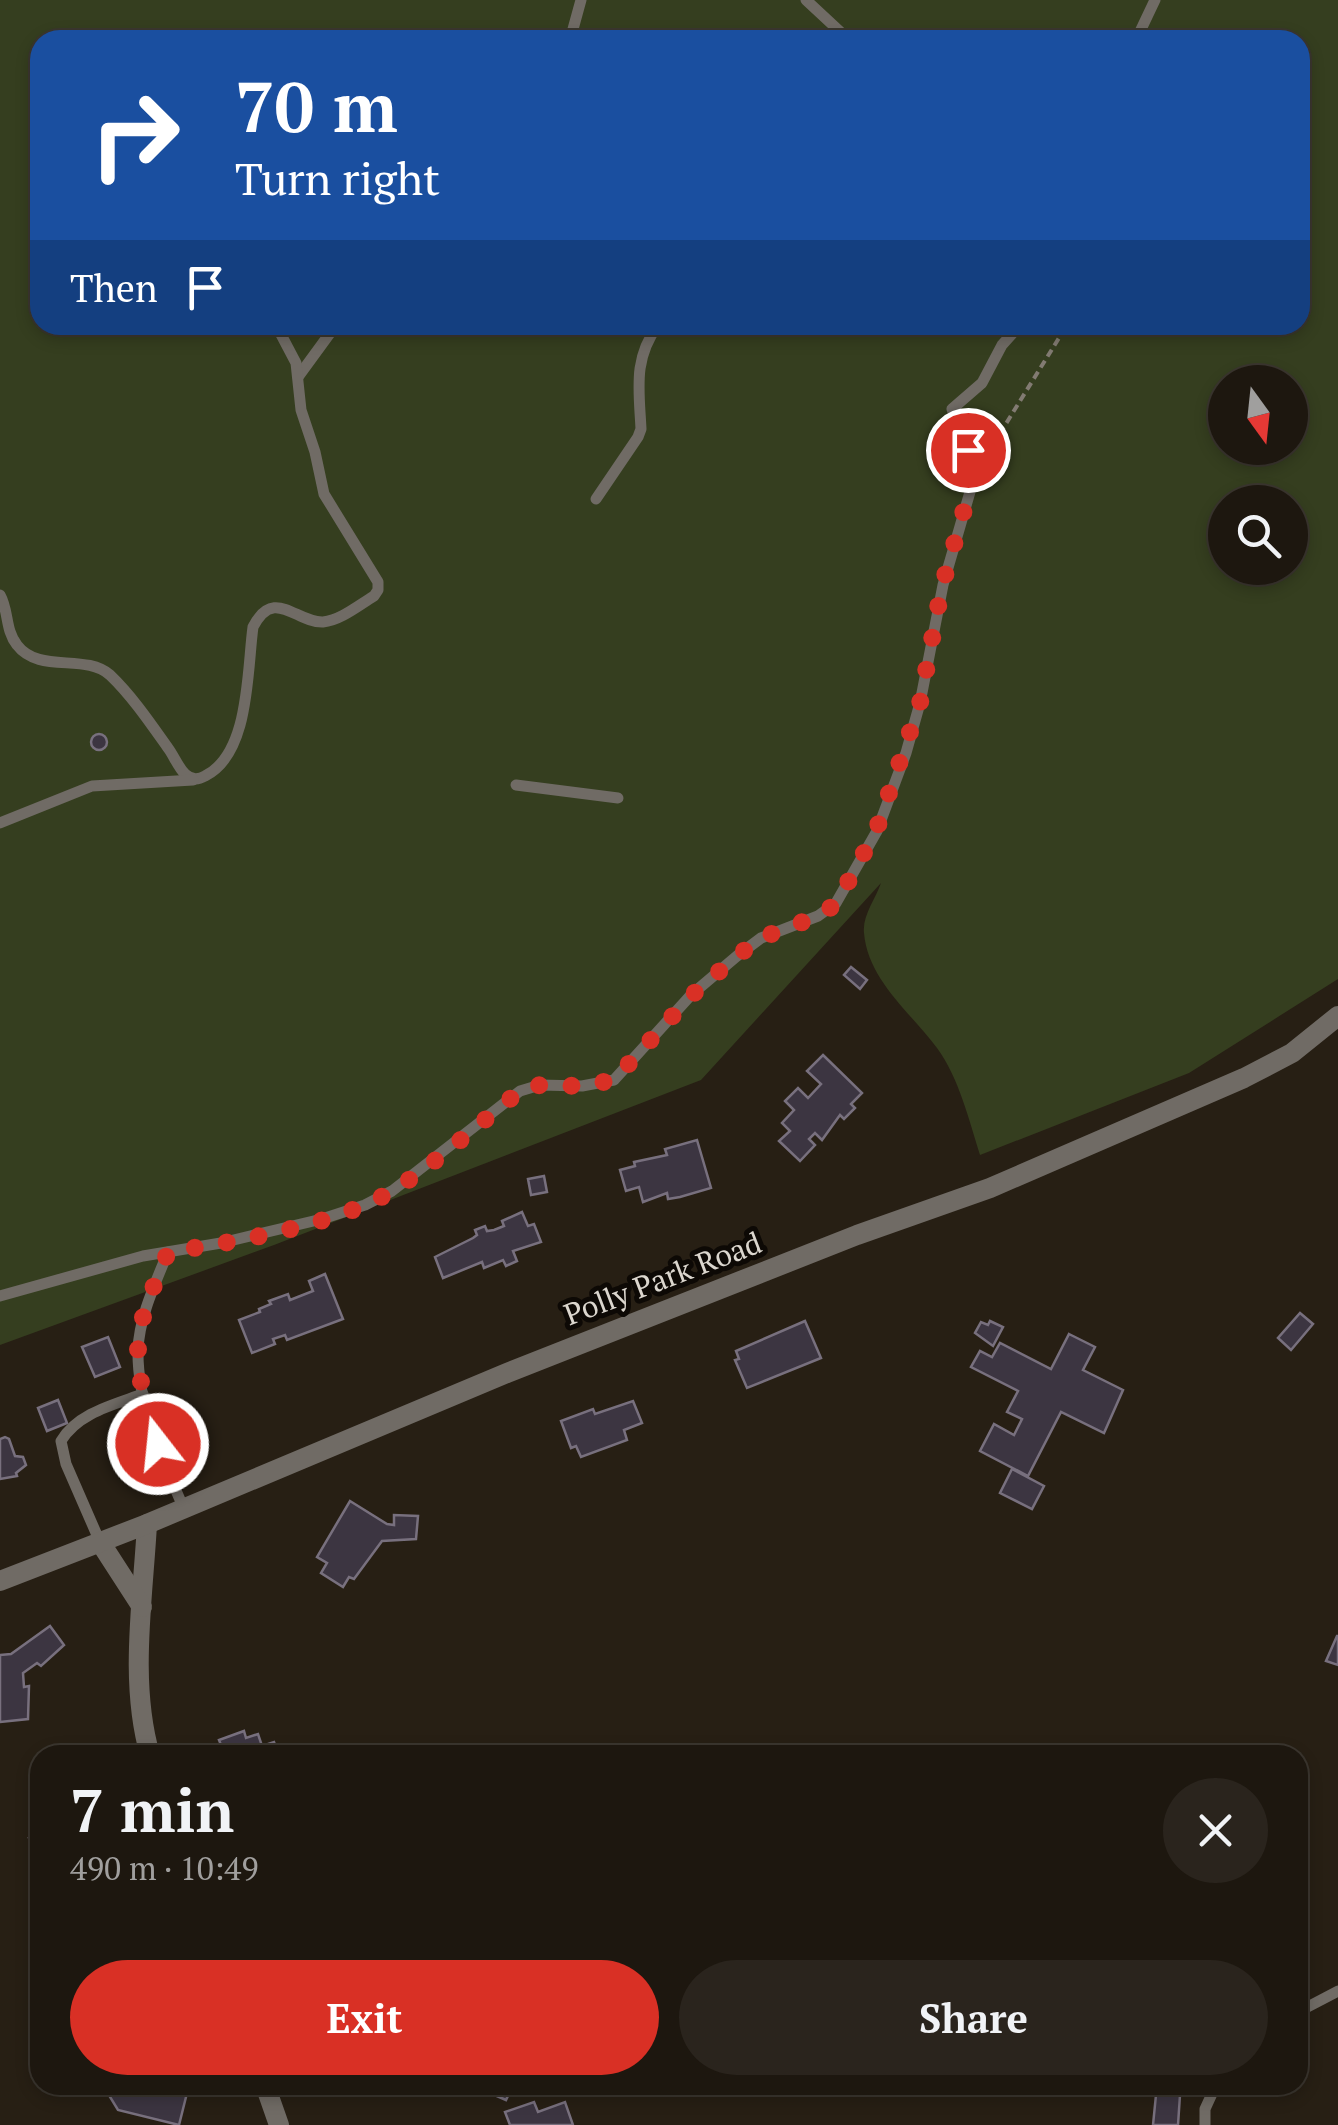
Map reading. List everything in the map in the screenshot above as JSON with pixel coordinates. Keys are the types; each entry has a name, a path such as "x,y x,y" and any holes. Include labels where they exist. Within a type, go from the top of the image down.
{"street":[{"name":"Polly Park Road","path":"0,1581 147,1524 516,1369 990,1188 1244,1078 1292,1053 1338,1016"},
{"path":"147,1524 140,1674 147,1745"},
{"path":"100,1542 142,1608"},
{"path":"269,2095 280,2125"}],"lane":[{"path":"573,30 581,0"},
{"path":"806,0 838,30"},
{"path":"1141,30 1155,0"},
{"path":"0,823 92,786 195,780 219,766 235,741 253,627 259,616 278,608 310,620 328,621 378,590 378,582 324,494 301,410 298,377 282,335"},
{"path":"298,377 329,335"},
{"path":"596,499 638,438 638,369 651,335"},
{"path":"0,1296 119,1262 322,1220 365,1205 392,1191 520,1091 540,1085 582,1086 614,1080 726,964 761,938 818,916 836,904 876,831 906,752 920,703 942,586 975,472 952,409 982,382 1011,335"},
{"path":"0,595 10,634 22,651 47,661 96,667 108,673 161,738 186,776 195,780"},
{"path":"516,784 618,798"},
{"path":"168,1252 148,1303 138,1348 143,1394 184,1508"},
{"path":"100,1542 66,1464 61,1441 70,1427 101,1409 143,1394"},
{"path":"1308,2007 1338,1991"},
{"path":"1204,2125 1212,2095"}],"path":[{"path":"975,472 1061,335"}],"green space":[{"path":"0,0 1338,0 1338,979 1189,1073 980,1155 963,1100 945,1060 882,981 867,950 865,920 881,883 701,1080 274,1245 0,1345"}],"building":[{"path":"99,734 107,742 99,750 91,742"},
{"path":"851,967 867,980 860,989 844,975"},
{"path":"823,1055 862,1093 851,1104 855,1108 844,1119 840,1115 822,1140 815,1133 809,1139 815,1145 800,1161 779,1141 790,1131 782,1123 794,1110 785,1101 798,1088 808,1098 821,1084 807,1071"},
{"path":"697,1140 711,1188 668,1199 667,1193 643,1202 639,1187 626,1191 620,1170 635,1166 634,1162 667,1155 665,1149"},
{"path":"544,1176 547,1192 531,1195 528,1179"},
{"path":"522,1212 528,1226 534,1224 541,1242 513,1251 517,1261 506,1266 503,1260 484,1268 482,1262 443,1278 435,1257 473,1238 477,1235 475,1230 485,1226 487,1231 494,1230 504,1226 502,1221"},
{"path":"325,1274 343,1319 287,1340 285,1335 273,1339 275,1344 252,1353 239,1320 260,1312 259,1309 271,1304 269,1301 288,1294 290,1300 313,1291 309,1281"},
{"path":"1300,1313 1313,1324 1291,1350 1278,1338"},
{"path":"805,1321 821,1358 747,1388 735,1360 739,1359 736,1351"},
{"path":"990,1321 1003,1327 993,1346 975,1333 981,1322 988,1325"},
{"path":"1069,1334 1095,1347 1083,1370 1123,1390 1104,1433 1061,1412 1028,1476 980,1451 994,1424 1014,1435 1022,1419 1007,1412 1018,1391 971,1367 980,1351 992,1357 1000,1343 1051,1369"},
{"path":"108,1337 120,1367 95,1377 82,1347"},
{"path":"58,1400 67,1423 47,1431 38,1408"},
{"path":"633,1401 642,1423 624,1430 627,1440 581,1457 576,1446 571,1448 561,1421"},
{"path":"5,1437 15,1456 23,1457 26,1465 17,1476 0,1479 0,1439"},
{"path":"1012,1469 1044,1486 1032,1509 1000,1493"},
{"path":"350,1501 387,1524 394,1525 394,1515 418,1516 416,1539 382,1541 354,1579 349,1577 343,1587 321,1573 327,1563 317,1557"},
{"path":"50,1626 64,1645 41,1666 37,1663 23,1673 24,1687 29,1686 28,1719 0,1722 0,1655 11,1654"},
{"path":"1338,1636 1338,1665 1326,1661"},
{"path":"244,1731 246,1738 258,1734 262,1745 221,1745 219,1740"},
{"path":"109,2095 186,2095 179,2125 118,2110"},
{"path":"1156,2095 1180,2095 1178,2125 1153,2125"},
{"path":"534,2102 538,2112 565,2102 573,2125 510,2125 505,2112"}],"route":[{"path":"158,1444 143,1394 138,1348 148,1303 168,1252 322,1220 365,1205 392,1191 520,1091 540,1085 582,1086 614,1080 715,973 761,938 818,916 836,904 876,831 906,752 920,703 942,586 975,472 968,450"}]}
